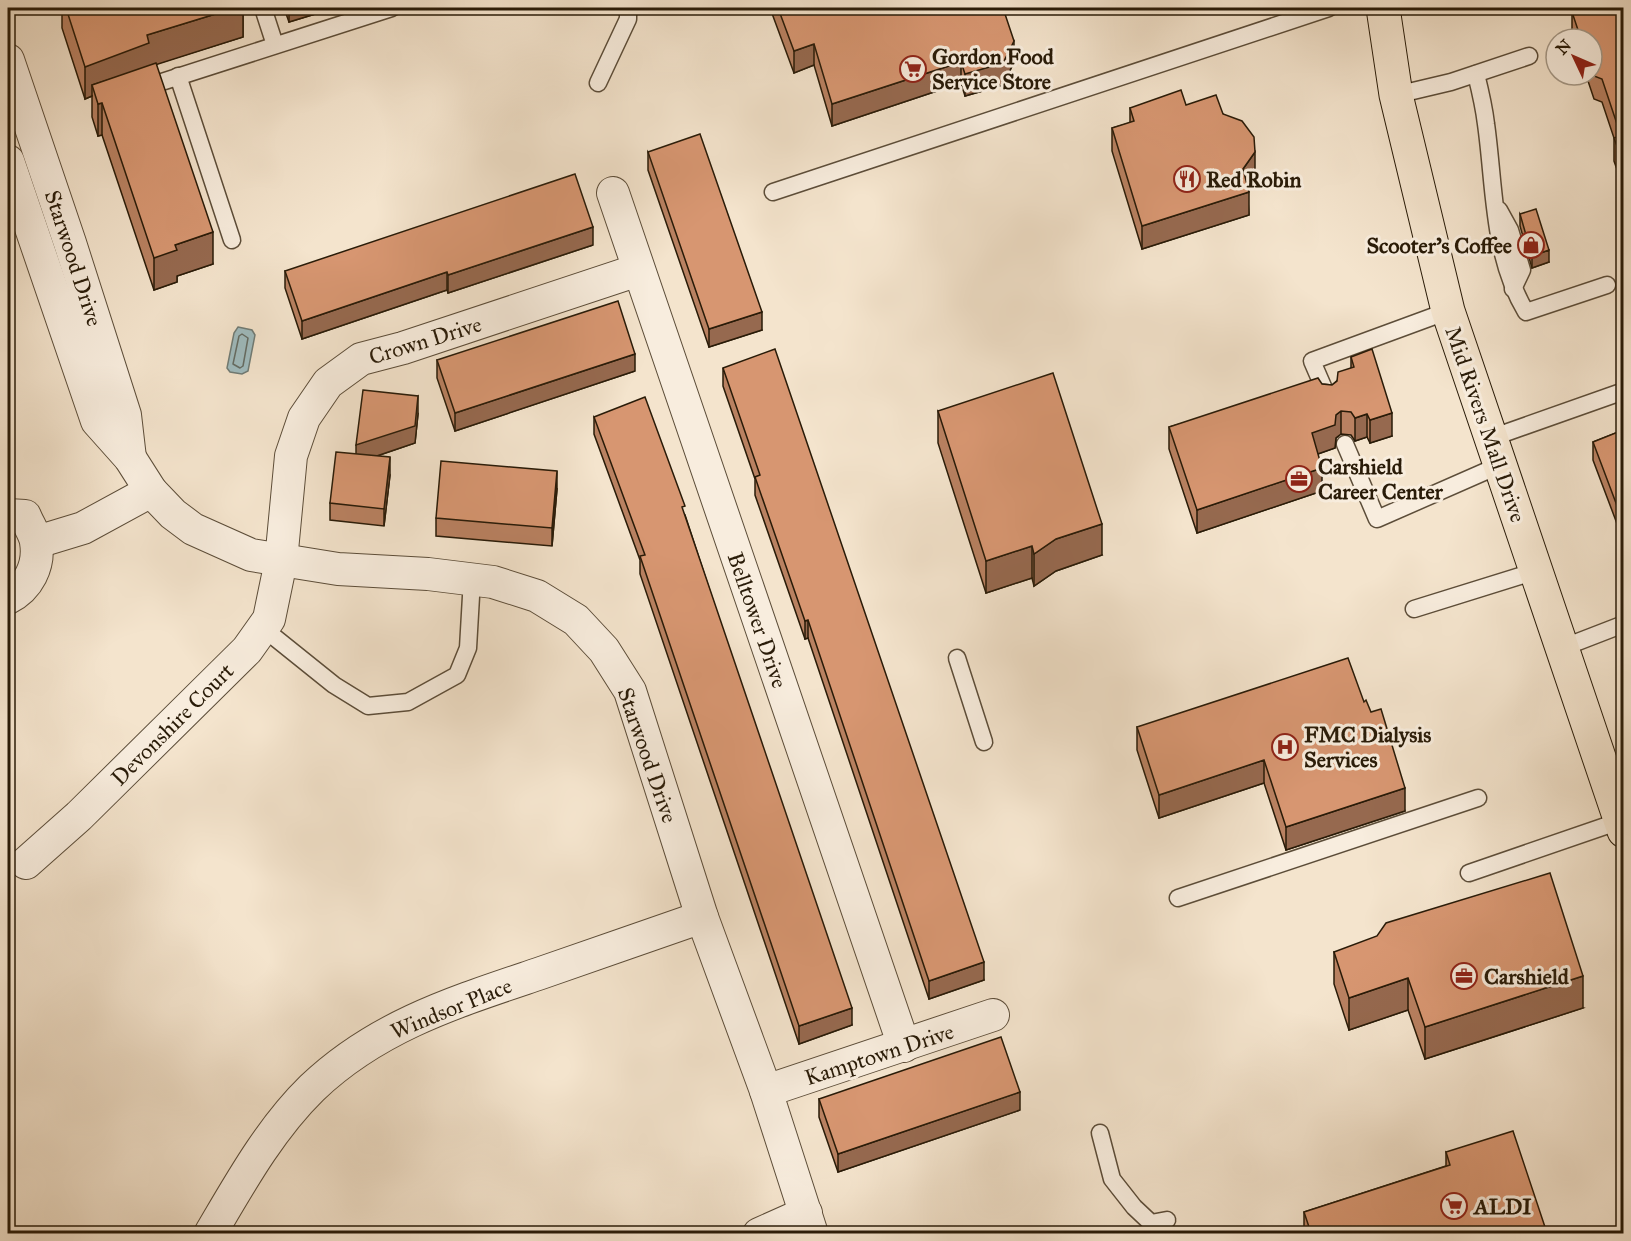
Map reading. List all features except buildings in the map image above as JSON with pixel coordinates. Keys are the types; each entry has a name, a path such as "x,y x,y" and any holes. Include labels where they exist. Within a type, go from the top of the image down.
{"main road":[{"name":"Mid Rivers Mall Drive","path":"1383,8 1396,95 1448,311 1622,826"}],"street":[{"name":"Starwood Drive","path":"8,60 70,243 121,405 130,458"},
{"name":"Starwood Drive","path":"8,161 97,421 130,458 151,491 173,514 194,529 251,555 281,561 493,582 537,596 576,620 604,650 630,691 702,917 766,1091 809,1223"},
{"name":"Belltower Drive","path":"613,193 904,1046"},
{"name":"Crown Drive","path":"281,561 291,456 304,418 328,383 361,359 403,348 638,270"},
{"path":"36,542 83,528 151,491"},
{"path":"8,515 25,516 36,542 35,563 30,580 20,592 8,598"},
{"name":"Devonshire Court","path":"26,863 79,816 247,650 269,619 281,561"},
{"name":"Windsor Place","path":"210,1233 283,1119 345,1060 394,1028 473,996 702,917"},
{"name":"Kamptown Drive","path":"766,1091 993,1015"},
{"path":"759,1233 809,1223"}],"lane":[{"path":"263,8 275,45"},
{"path":"124,95 392,8"},
{"path":"773,192 1329,8"},
{"path":"598,83 624,11"},
{"path":"1396,95 1476,74 1529,56"},
{"path":"1476,74 1486,122 1494,202 1510,230 1522,270 1513,289 1527,312 1607,285"},
{"path":"178,76 232,240"},
{"path":"1328,398 1312,361 1448,311"},
{"path":"1346,444 1377,519 1496,451 1623,391"},
{"path":"1414,609 1536,571"},
{"path":"263,628 334,685 368,706 408,702 457,675 468,648 472,579"},
{"path":"1562,648 1623,624"},
{"path":"957,658 984,742"},
{"path":"1178,898 1478,798"},
{"path":"1469,873 1622,826"},
{"path":"1100,1133 1112,1179 1134,1207 1151,1223 1167,1220"}],"water":[{"path":"238,327 252,330 255,335 248,371 242,374 230,372 227,368 234,333"}],"place":[{"name":"Gordon Food Service Store","path":"913,69"},
{"name":"Red Robin","path":"1187,179"},
{"name":"Scooter's Coffee","path":"1531,245"},
{"name":"Carshield Career Center","path":"1299,479"},
{"name":"FMC Dialysis Services","path":"1285,747"},
{"name":"Carshield","path":"1464,976"},
{"name":"ALDI","path":"1454,1206"}]}
